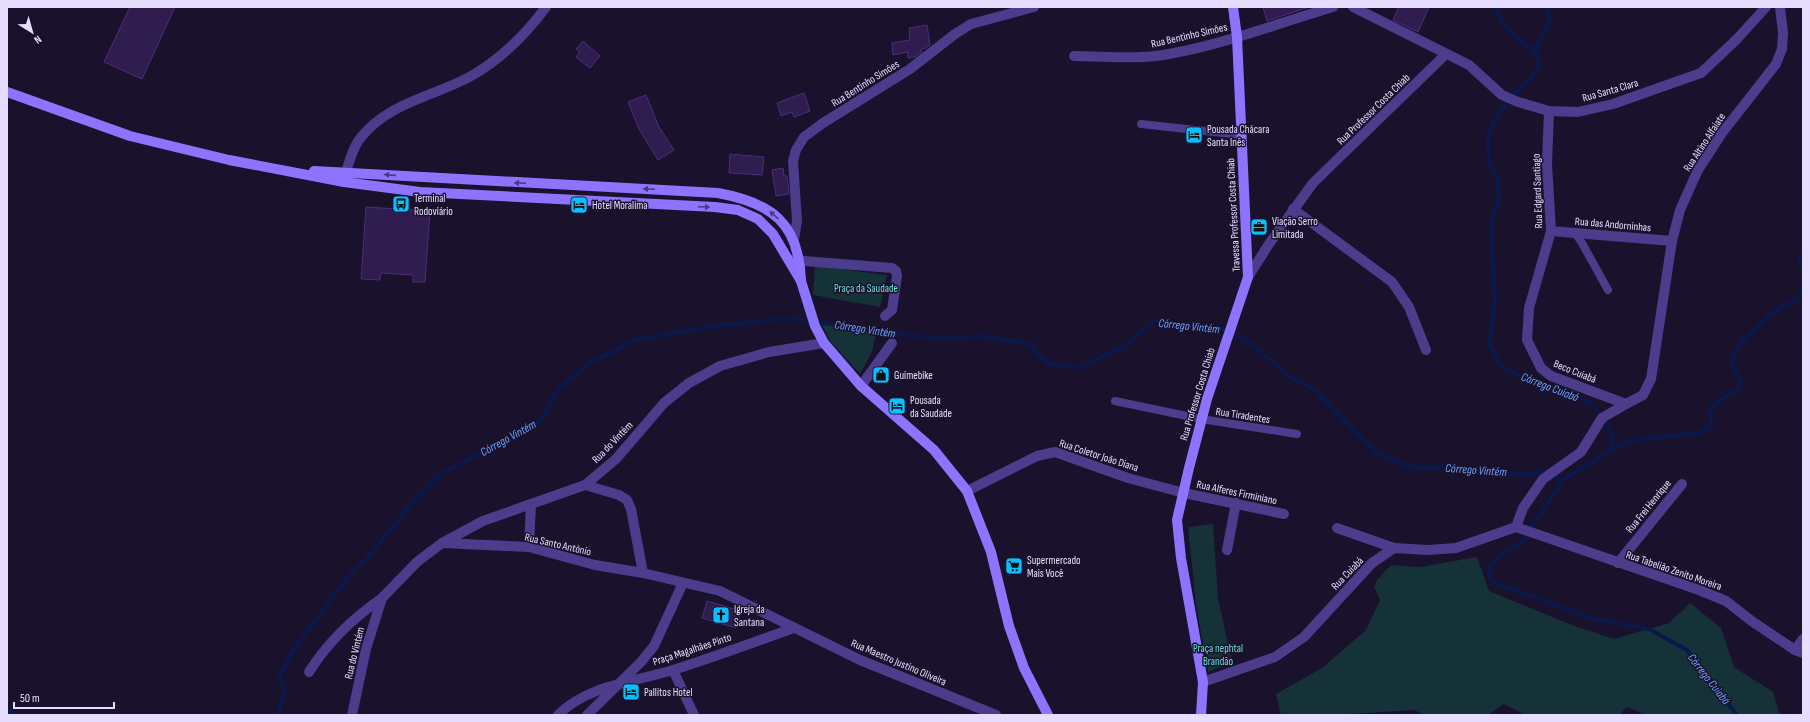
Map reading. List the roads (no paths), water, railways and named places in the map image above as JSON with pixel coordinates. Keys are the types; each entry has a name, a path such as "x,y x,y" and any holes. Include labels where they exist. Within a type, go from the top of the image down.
{"main road":[{"name":"Travessa Professor Costa Chiab","path":"1233,7 1237,37 1248,277"},
{"path":"7,92 130,136 229,160 344,182 420,192 707,207 738,210 758,219 773,234 787,260 801,281"},
{"path":"290,171 346,172 473,181 718,193 741,197 764,206 784,224 794,240 799,260 801,281 815,326 824,343 861,386 934,450 967,491 991,552 1009,626 1024,668 1048,715"},
{"path":"472,194 473,181"},
{"name":"Rua Professor Costa Chiab","path":"1201,715 1203,682 1181,558 1177,520 1201,419 1248,277"}],"street":[{"path":"346,172 361,136 380,119 407,103 447,88 473,75 504,53 529,29 546,7"},
{"name":"Rua Bentinho Simões","path":"794,240 797,221 793,161 796,150 804,137 823,123 910,69 955,34 972,24 1034,7"},
{"path":"1237,37 1334,7"},
{"path":"1353,7 1446,54"},
{"name":"Rua Santa Clara","path":"1446,54 1469,65 1502,96 1549,111 1578,112 1613,104 1701,73 1737,39 1766,7"},
{"name":"Rua Altino Alfaiate","path":"1628,404 1643,395 1651,379 1672,241 1680,210 1698,170 1722,133 1776,64 1782,49 1783,32 1780,7"},
{"name":"Rua Bentinho Simões","path":"1074,56 1143,57 1169,54 1237,37"},
{"name":"Rua Professor Costa Chiab","path":"1248,277 1293,208 1313,183 1446,54"},
{"name":"Rua Edgard Santiago","path":"1527,340 1529,308 1552,231 1547,164 1549,111"},
{"path":"1293,208 1392,282 1410,307 1426,350"},
{"name":"Rua das Andorninhas","path":"1552,231 1672,241"},
{"path":"787,260 892,268 896,271 897,276 892,310 885,316"},
{"name":"Beco Cuiabá","path":"1527,340 1535,359 1541,368 1551,376 1628,404"},
{"name":"Rua do Vintém","path":"309,672 320,655 360,613 382,598 417,562 442,542 483,521 585,485 616,459 664,403 689,383 720,366 769,352 824,343"},
{"path":"861,386 892,343"},
{"path":"1337,528 1394,548 1428,550 1456,548 1516,527 1523,508 1543,479 1581,452 1604,416 1628,404"},
{"name":"Rua Coletor João Diana","path":"967,491 1037,456 1055,452 1128,478 1184,493"},
{"name":"Rua Frei Henrique","path":"1618,563 1682,484"},
{"path":"585,485 619,495 627,500 631,508 643,573"},
{"name":"Rua Alferes Firminiano","path":"1184,493 1284,514"},
{"path":"1227,550 1236,503"},
{"path":"529,547 531,504"},
{"name":"Rua Tabelião Zenito Moreira","path":"1516,527 1700,590 1726,601 1753,622 1799,652"},
{"name":"Rua Santo Antônio","path":"442,542 529,547 595,565 643,573 683,583"},
{"name":"Rua Cuiabá","path":"1203,682 1275,657 1304,637 1372,563 1394,548"},
{"path":"683,583 720,591 794,628"},
{"name":"Praça Magalhães Pinto","path":"615,685 641,662 654,646 683,583"},
{"name":"Rua do Vintém","path":"352,715 366,648 382,598"},
{"name":"Praça Magalhães Pinto","path":"615,685 673,670 794,628"},
{"name":"Rua Maestro Justino Oliveira","path":"794,628 860,660 996,715"},
{"path":"1799,652 1803,639"},
{"path":"673,670 694,715"},
{"path":"558,715 568,705 584,696 615,685"},
{"path":"586,715 615,685"}],"lane":[{"path":"1141,124 1241,135"},
{"path":"1574,233 1582,243 1608,290"},
{"name":"Rua Tiradentes","path":"1115,401 1201,419 1297,434"}],"waterway":[{"name":"Córrego Cuiabá","path":"1496,7 1498,15 1506,28 1522,42 1535,50 1539,64 1530,80 1510,99 1496,117 1488,137 1489,165 1498,178 1499,196 1491,225 1495,303 1489,344 1501,365 1526,380 1570,394 1590,403 1605,419 1613,439 1609,451 1563,480 1522,541 1497,558 1490,568 1490,577 1495,583 1594,619 1649,629 1687,650 1737,715"},
{"path":"1535,50 1550,20 1548,7"},
{"path":"1803,250 1799,262 1803,267"},
{"path":"1609,450 1630,441 1699,433 1707,428 1711,421 1710,408 1740,387 1740,380 1732,363 1740,343 1772,313 1796,299 1803,289"},
{"name":"Córrego Vintém","path":"278,715 285,688 279,678 292,652 349,575 373,552 408,507 441,473 500,444 541,420 558,389 588,364 635,340 714,326 768,320 797,319 913,336 944,338 982,336 1029,344 1047,363 1077,368 1126,346 1154,321 1221,328 1248,341 1290,377 1316,391 1377,453 1411,467 1454,468 1530,475 1545,470 1563,480"},
{"name":"Córrego Vintém","path":"7,710 19,715"}],"place":[{"name":"Pousada Chácara Santa Inês","path":"1194,135"},
{"name":"Terminal Rodoviário","path":"401,204"},
{"name":"Hotel Moralima","path":"579,205"},
{"name":"Viação Serro Limitada","path":"1259,227"},
{"name":"Guimebike","path":"881,375"},
{"name":"Pousada da Saudade","path":"897,406"},
{"name":"Supermercado Mais Você","path":"1014,566"},
{"name":"Igreja da Santana","path":"721,615"},
{"name":"Pallitos Hotel","path":"631,692"}],"park label":[{"name":"Praça da Saudade","path":"866,288"},
{"name":"Praça nephtal Brandão","path":"1218,654"}]}
